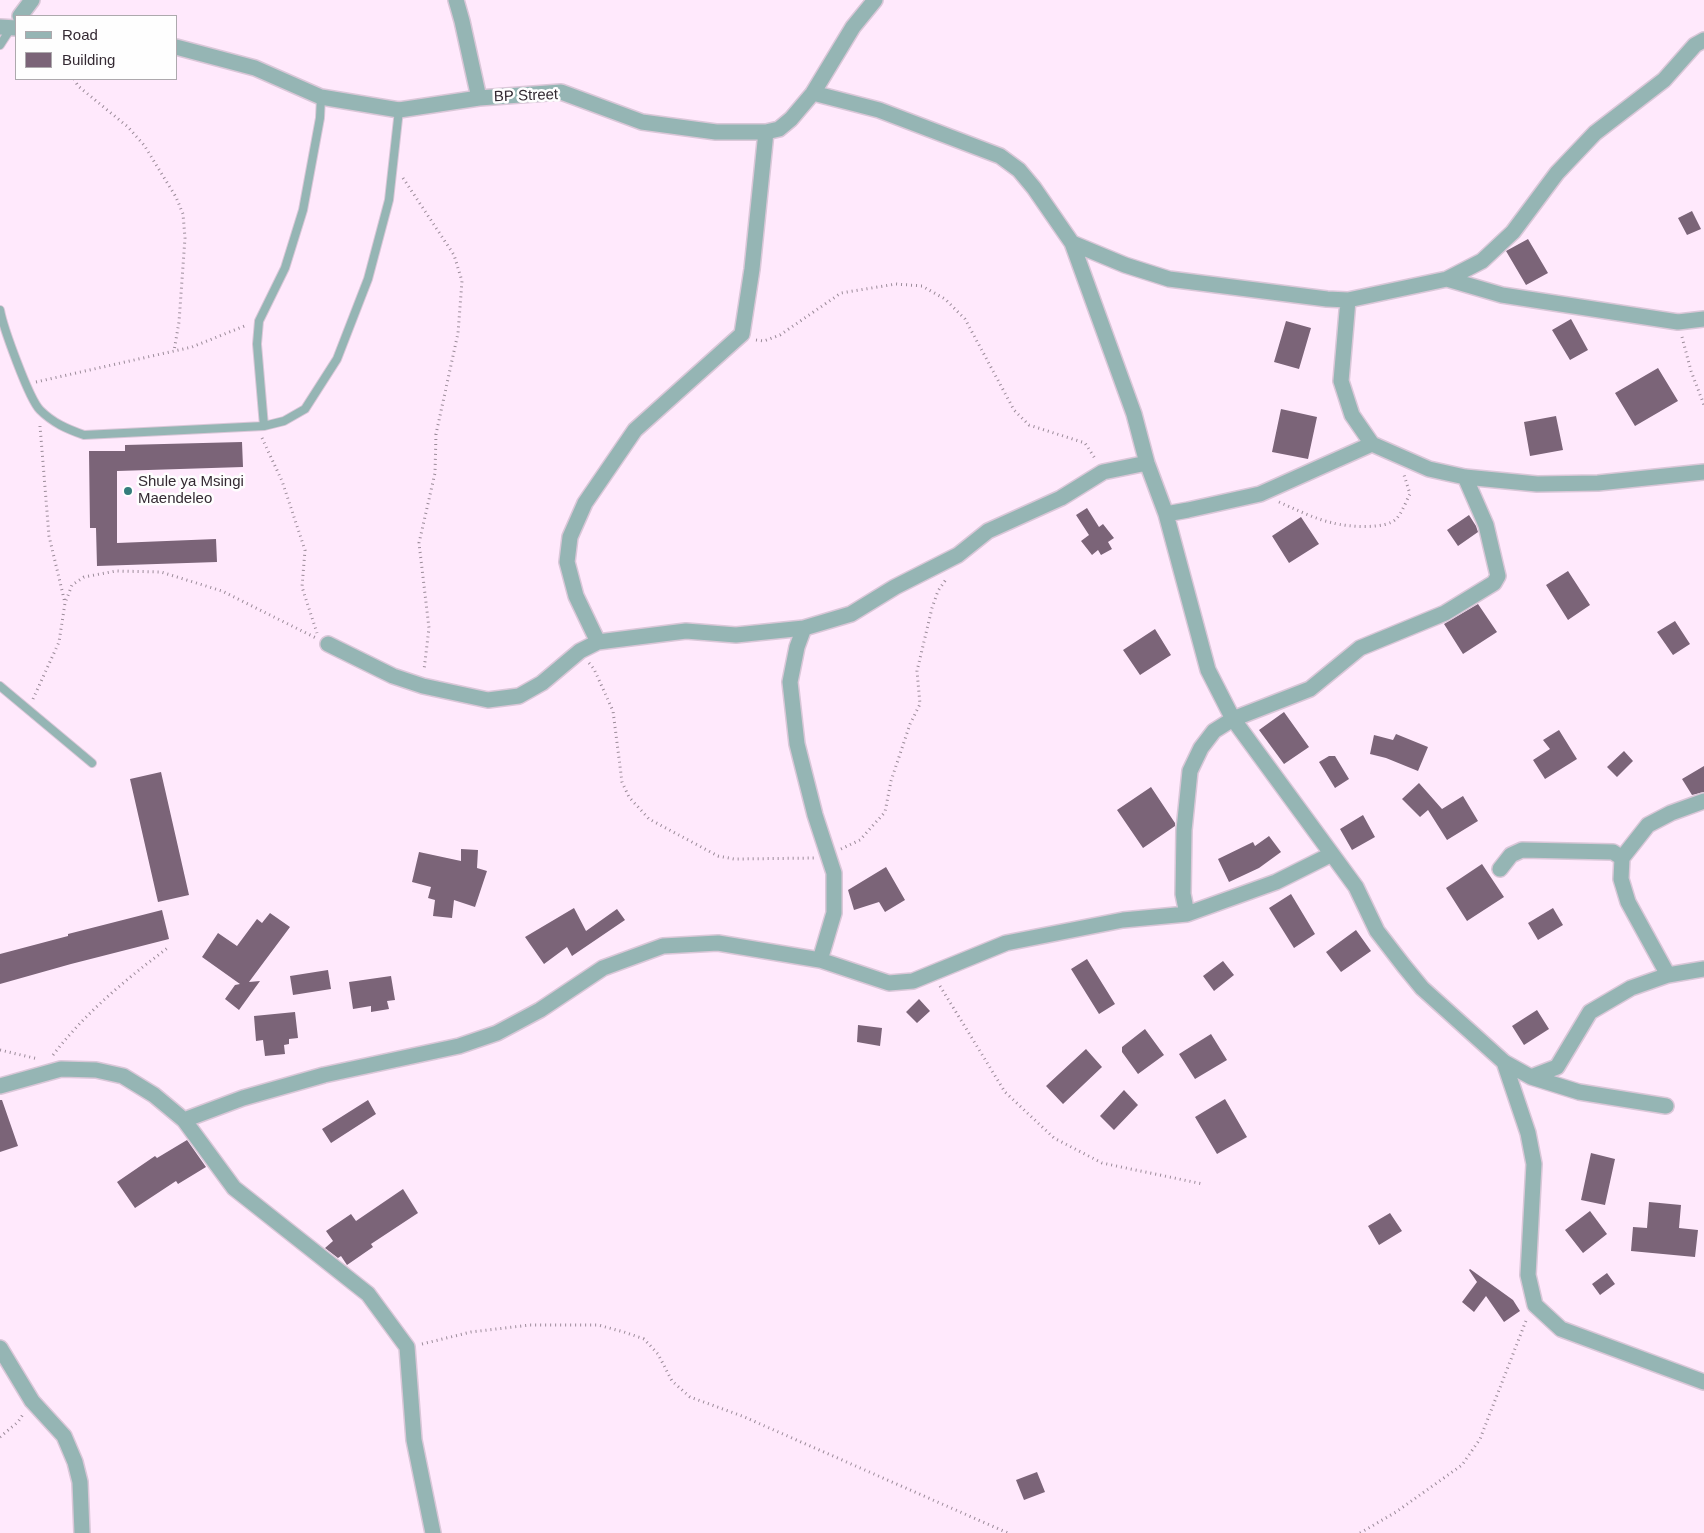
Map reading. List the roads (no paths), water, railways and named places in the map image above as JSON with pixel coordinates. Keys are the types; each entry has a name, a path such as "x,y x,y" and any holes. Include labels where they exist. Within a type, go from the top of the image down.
{"street":[{"path":"20,15 32,0"},
{"path":"456,0 479,98"},
{"name":"BP Street","path":"178,48 255,68 321,97 399,110 479,98 561,92 642,122 716,132 766,132 779,129 813,92 853,27 875,0"},
{"path":"1072,244 1169,280 1285,295 1348,300 1447,279 1482,261 1513,232 1557,173 1595,133 1664,80 1695,46 1704,40"},
{"path":"813,92 879,110 1000,156 1019,170 1034,188 1072,244 1134,414 1147,463 1166,514 1208,670 1233,720 1356,886 1377,931 1422,988 1504,1062 1531,1077 1579,1092 1666,1106"},
{"path":"598,642 576,596 567,562 570,537 585,503 635,430 742,334 752,269 766,132"},
{"path":"1447,279 1502,295 1678,322 1704,319"},
{"path":"1348,300 1340,381 1352,415 1372,444 1429,469 1465,477 1537,484 1590,483 1704,472"},
{"path":"1166,514 1260,494 1372,444"},
{"path":"328,644 393,676 423,686 488,700 519,696 542,683 580,651 598,642 686,631 736,635 804,628 851,614 895,587 958,555 988,531 1061,498 1103,472 1147,463"},
{"path":"1187,914 1182,894 1184,839 1190,771 1201,748 1214,731 1233,720 1310,689 1360,648 1445,614 1494,583 1498,576 1486,525 1465,477"},
{"path":"804,628 797,647 790,682 797,744 815,815 830,855 834,873 834,913 820,960"},
{"path":"1668,975 1628,902 1620,879 1622,858 1648,825 1671,813 1704,801"},
{"path":"1500,869 1510,855 1522,850 1614,852 1622,858"},
{"path":"184,1120 243,1098 324,1075 460,1046 497,1032 540,1010 603,968 664,946 718,942 820,960 889,983 913,981 1006,943 1123,920 1187,914 1276,882 1332,854"},
{"path":"1531,1077 1556,1067 1590,1012 1631,988 1668,975 1704,969"},
{"path":"1504,1062 1528,1133 1534,1164 1528,1275 1535,1305 1562,1328 1704,1382"},
{"path":"0,1086 61,1069 96,1070 123,1076 154,1095 184,1120 234,1188 368,1294 407,1347 414,1440 433,1533"},
{"path":"0,1348 32,1401 64,1436 75,1462 80,1482 82,1533"}],"lane":[{"path":"0,44 13,24"},
{"path":"260,426 257,344 259,321 285,268 303,210 320,118 321,97"},
{"path":"0,310 3,326 38,409 63,428 84,435 260,426 284,422 306,409 337,359 368,278 389,200 399,110"},
{"path":"0,686 92,763"}],"place":[{"name":"Shule ya Msingi Maendeleo","path":"128,491"}]}
